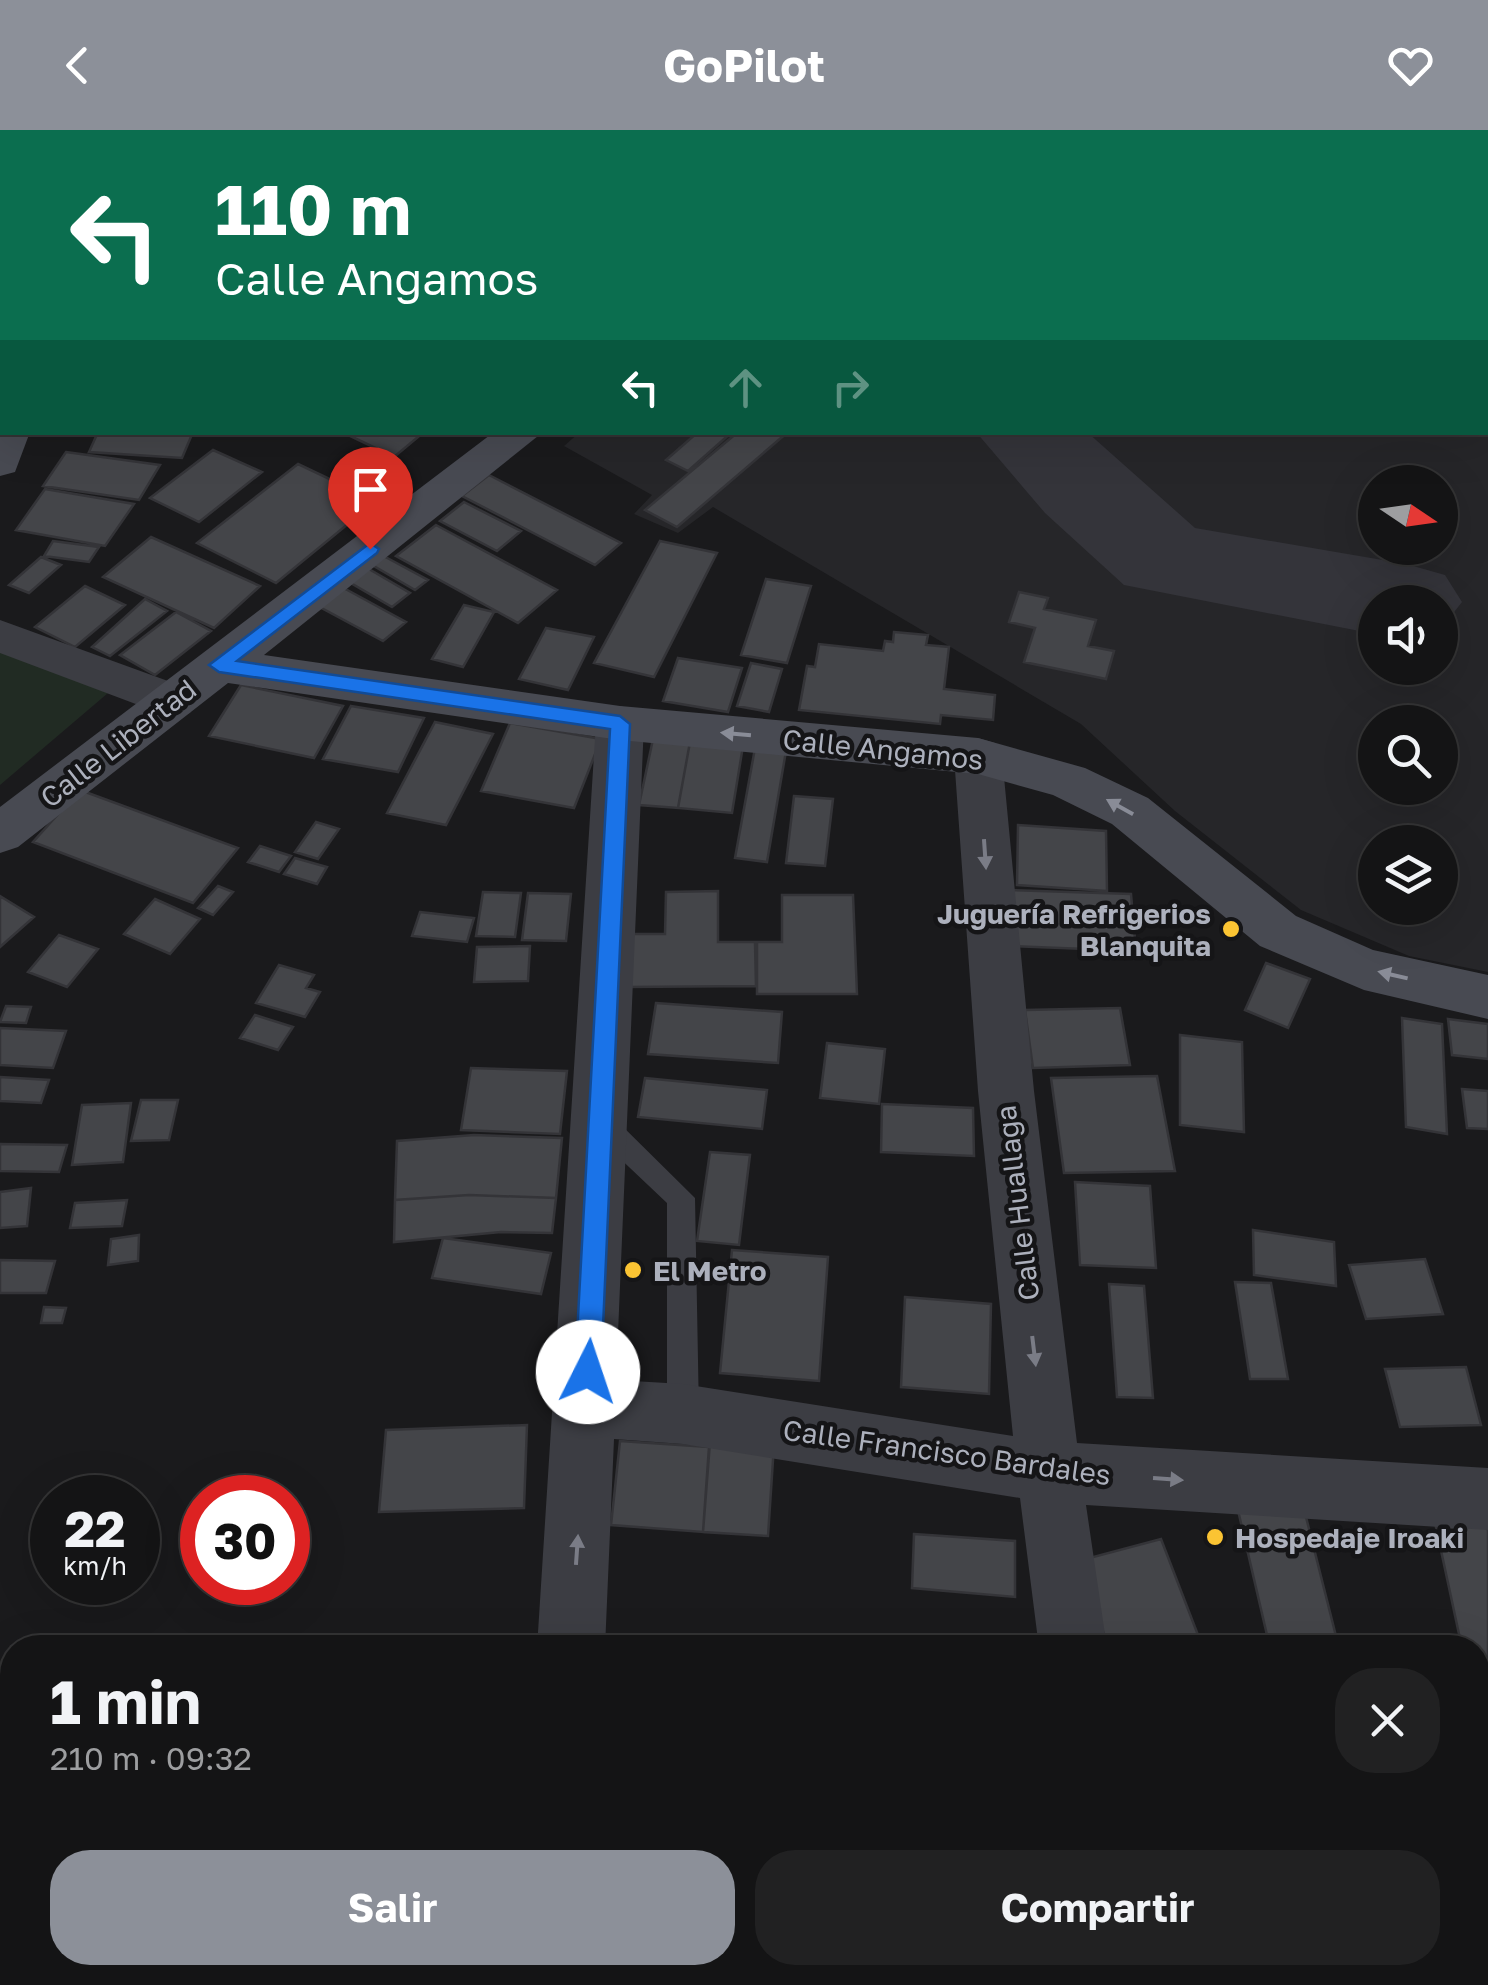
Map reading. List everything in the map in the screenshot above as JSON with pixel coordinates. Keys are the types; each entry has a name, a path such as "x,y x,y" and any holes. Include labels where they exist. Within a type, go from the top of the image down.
{"street":[{"path":"0,462 9,435"},
{"name":"Calle Libertad","path":"0,834 518,435"},
{"path":"0,636 174,702"},
{"name":"Calle Angamos","path":"219,665 620,724 978,756 1068,781 1130,811 1278,932 1364,969 1488,997"},
{"path":"572,1635 602,1124 620,724"},
{"name":"Calle Huallaga","path":"978,756 996,1026 1048,1472 1071,1635"},
{"name":"Calle Francisco Bardales","path":"586,1408 683,1414 1048,1472 1488,1499"}],"lane":[{"path":"602,1124 680,1198 683,1414"}],"shaded area":[{"path":"577,435 1488,435 1488,972 1409,956 1301,910 1175,811 1081,724 713,507 678,533 634,514 652,495 564,446"},
{"path":"0,650 108,693 0,785"}],"building":[{"path":"97,435 192,435 182,458 89,452"},
{"path":"348,435 420,435 394,457"},
{"path":"695,435 729,435 688,471 666,460"},
{"path":"734,435 784,435 677,527 645,510"},
{"path":"213,450 262,472 199,522 150,498"},
{"path":"66,452 160,465 139,500 43,486"},
{"path":"298,464 376,501 276,583 197,543"},
{"path":"489,475 621,543 595,565 462,496"},
{"path":"45,489 134,504 105,546 16,530"},
{"path":"464,502 521,531 497,551 440,521"},
{"path":"436,525 557,590 518,623 396,556"},
{"path":"151,537 260,586 214,628 103,577"},
{"path":"53,541 99,547 89,562 44,556"},
{"path":"660,541 717,553 654,677 594,663"},
{"path":"378,553 428,580 415,590 367,562"},
{"path":"41,557 61,565 29,593 9,585"},
{"path":"362,565 410,593 392,607 344,579"},
{"path":"766,579 811,586 787,663 741,655"},
{"path":"85,586 125,605 75,647 35,627"},
{"path":"340,586 406,622 383,641 316,605"},
{"path":"1019,592 1048,598 1044,609 1096,620 1088,646 1114,651 1106,679 1024,662 1035,628 1009,622"},
{"path":"145,599 167,611 110,656 92,647"},
{"path":"464,605 494,612 463,667 432,659"},
{"path":"176,612 211,631 155,675 120,655"},
{"path":"546,628 594,637 568,690 519,679"},
{"path":"894,632 928,635 926,645 949,647 944,689 995,695 993,720 941,715 940,724 799,710 807,666 815,667 819,644 883,651 885,641 893,642"},
{"path":"678,658 742,668 728,712 663,701"},
{"path":"751,663 782,669 769,712 737,706"},
{"path":"241,685 343,706 314,758 209,736"},
{"path":"351,706 424,718 398,772 323,759"},
{"path":"435,722 493,734 446,825 387,813"},
{"path":"510,723 601,739 574,808 481,791"},
{"path":"653,739 690,742 678,808 639,805"},
{"path":"690,742 743,746 732,813 678,808"},
{"path":"755,748 786,751 767,862 735,858"},
{"path":"80,790 238,848 193,903 33,842"},
{"path":"794,796 833,799 825,866 786,863"},
{"path":"316,822 339,829 318,859 295,852"},
{"path":"1018,825 1106,831 1107,891 1017,885"},
{"path":"260,846 291,856 279,872 248,862"},
{"path":"295,858 327,867 317,884 284,874"},
{"path":"218,886 233,892 213,915 198,908"},
{"path":"1007,890 1131,894 1136,951 1009,946"},
{"path":"718,891 718,942 755,942 756,986 627,987 629,934 665,934 666,892"},
{"path":"483,892 521,893 515,937 476,936"},
{"path":"528,893 571,894 566,941 522,940"},
{"path":"782,895 853,895 857,994 757,994 757,942 782,942"},
{"path":"0,896 34,917 0,947"},
{"path":"155,899 200,919 170,954 124,934"},
{"path":"420,912 474,918 467,942 412,936"},
{"path":"59,935 98,949 67,987 28,972"},
{"path":"530,946 528,981 474,982 477,947"},
{"path":"1266,963 1310,979 1288,1028 1245,1010"},
{"path":"279,965 314,975 306,988 320,992 305,1017 256,1003"},
{"path":"656,1003 782,1012 778,1063 648,1054"},
{"path":"6,1006 31,1007 26,1023 0,1022"},
{"path":"1120,1008 1130,1065 1033,1068 1025,1010"},
{"path":"255,1015 293,1027 278,1050 240,1038"},
{"path":"1402,1018 1442,1024 1447,1134 1406,1127"},
{"path":"1448,1019 1488,1024 1488,1059 1452,1055"},
{"path":"0,1028 66,1031 53,1068 0,1065"},
{"path":"1180,1035 1242,1042 1244,1132 1180,1125"},
{"path":"827,1043 885,1049 879,1104 820,1098"},
{"path":"471,1068 567,1071 560,1134 461,1130"},
{"path":"1157,1076 1175,1171 1064,1173 1051,1078"},
{"path":"0,1077 49,1080 41,1103 0,1101"},
{"path":"645,1078 767,1090 762,1129 638,1117"},
{"path":"1462,1089 1488,1091 1488,1129 1467,1128"},
{"path":"141,1100 178,1100 169,1140 131,1141"},
{"path":"131,1103 123,1162 72,1165 82,1105"},
{"path":"882,1104 973,1108 974,1156 881,1152"},
{"path":"474,1135 562,1138 556,1198 469,1195 395,1200 397,1141"},
{"path":"0,1144 67,1145 59,1172 0,1171"},
{"path":"710,1152 750,1155 739,1245 697,1241"},
{"path":"1075,1182 1150,1186 1156,1268 1080,1265"},
{"path":"31,1188 27,1226 0,1228 0,1192"},
{"path":"469,1195 556,1198 552,1233 501,1232 394,1242 395,1200"},
{"path":"127,1200 122,1226 70,1228 75,1203"},
{"path":"1253,1230 1334,1242 1336,1286 1254,1275"},
{"path":"139,1235 138,1261 108,1265 111,1239"},
{"path":"443,1238 551,1253 541,1294 432,1278"},
{"path":"732,1250 828,1257 819,1381 720,1373"},
{"path":"1425,1259 1443,1314 1366,1319 1349,1265"},
{"path":"0,1260 55,1261 46,1293 0,1293"},
{"path":"1235,1282 1271,1283 1288,1379 1250,1379"},
{"path":"1109,1284 1144,1286 1153,1398 1117,1397"},
{"path":"905,1297 991,1304 989,1394 901,1387"},
{"path":"44,1307 66,1308 62,1323 41,1323"},
{"path":"1466,1367 1481,1425 1400,1427 1385,1369"},
{"path":"527,1425 524,1508 379,1512 386,1430"},
{"path":"620,1441 709,1447 703,1532 611,1525"},
{"path":"710,1442 774,1445 768,1536 703,1532"},
{"path":"1302,1501 1336,1635 1267,1635 1237,1506"},
{"path":"1431,1504 1482,1504 1488,1531 1488,1635 1459,1635"},
{"path":"914,1534 1015,1541 1015,1597 912,1588"},
{"path":"1161,1539 1198,1635 1104,1635 1078,1561"}],"taxiway":[{"path":"1030,435 1082,489 1163,559 1358,594"}],"place":[{"name":"Juguería Refrigerios Blanquita","path":"1231,929"},
{"name":"El Metro","path":"633,1270"},
{"name":"Hospedaje Iroaki","path":"1215,1537"}],"route":[{"path":"370,549 219,665 351,688 620,724 588,1372"}]}
